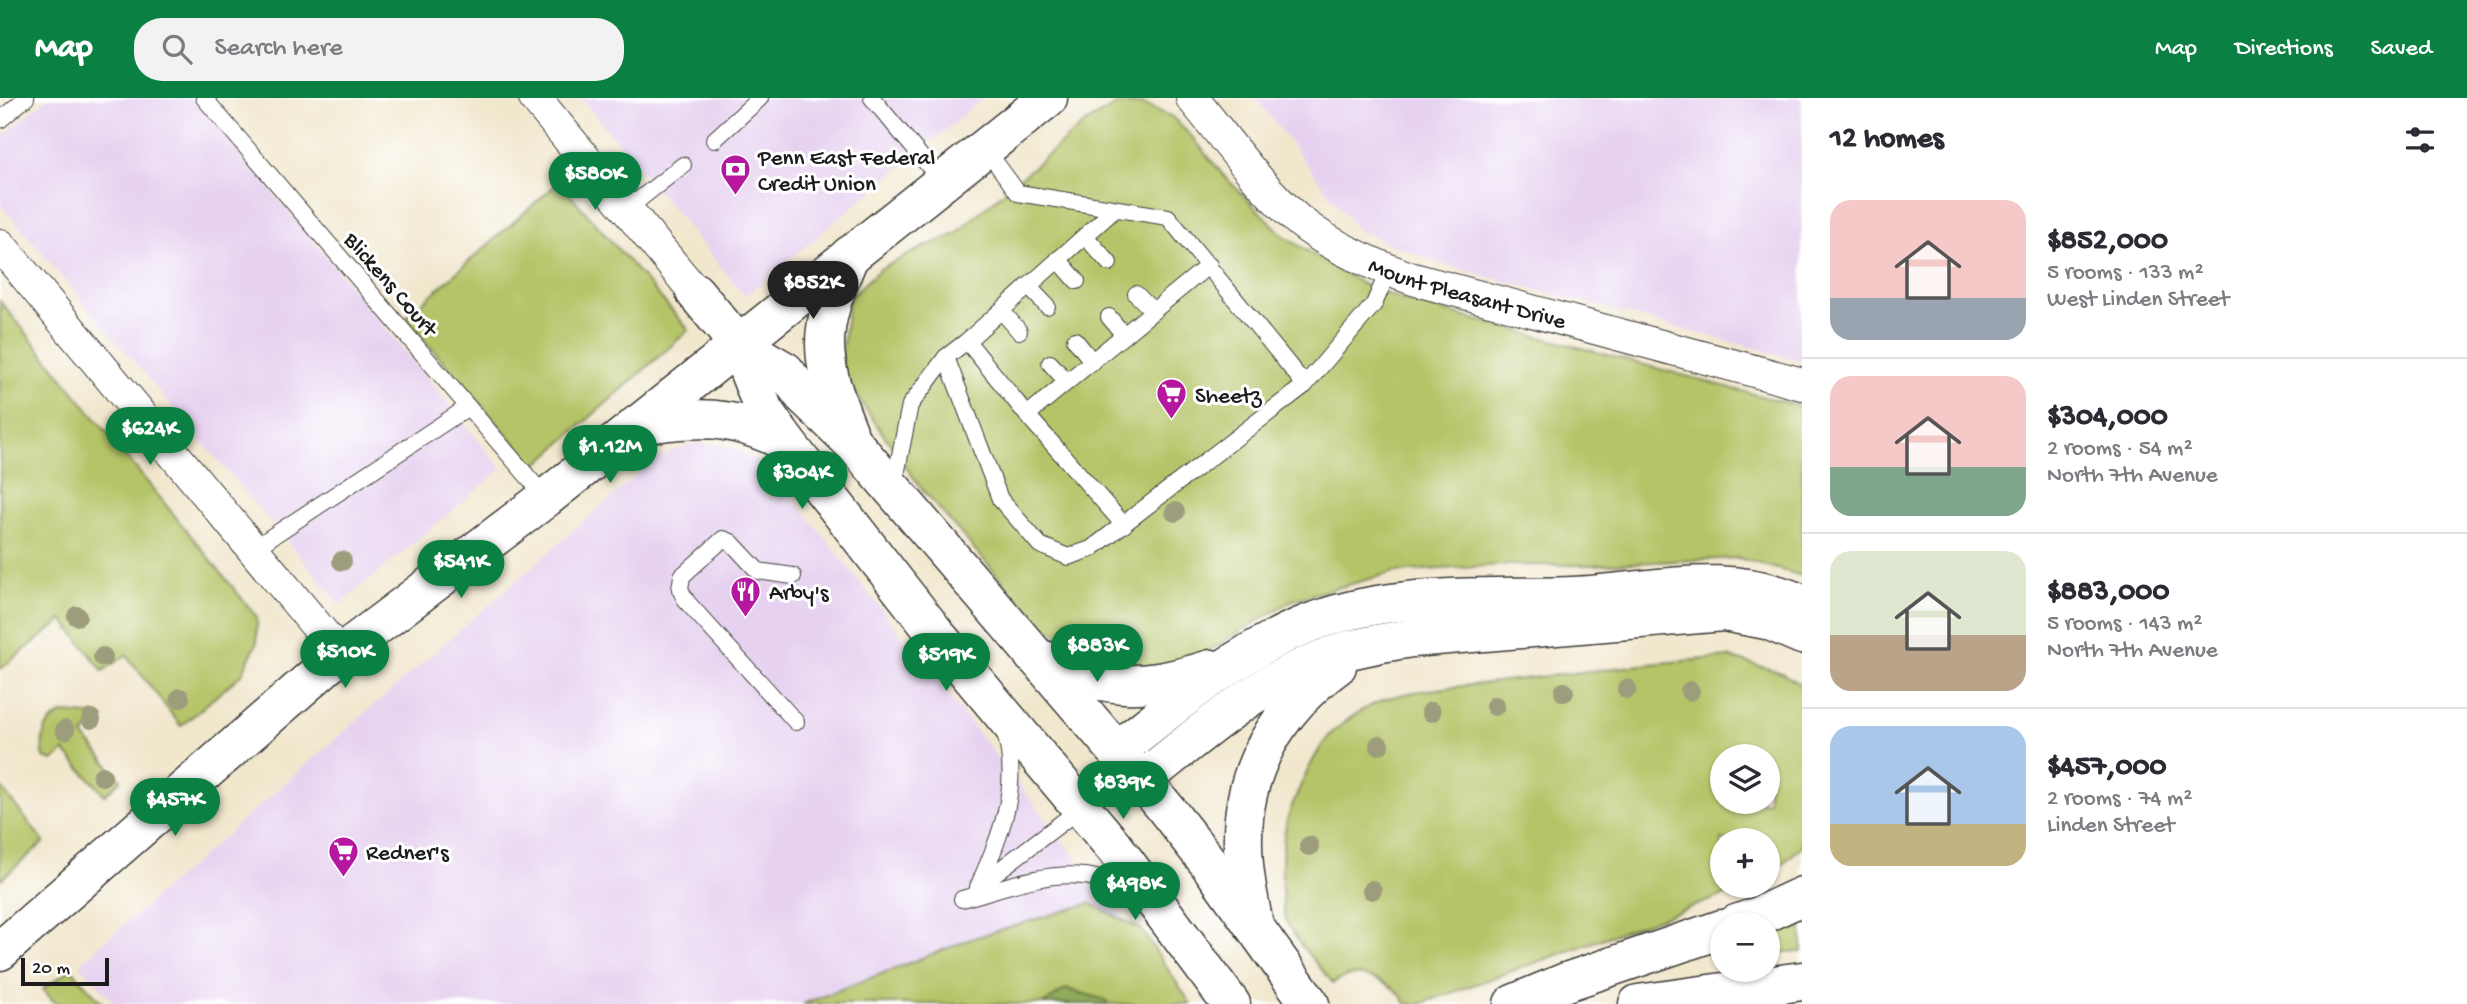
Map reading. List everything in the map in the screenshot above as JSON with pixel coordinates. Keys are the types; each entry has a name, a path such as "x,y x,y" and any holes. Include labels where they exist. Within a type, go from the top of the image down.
{"main road":[{"path":"0,951 340,654 546,498 1048,98"},
{"path":"851,253 833,295 824,346 826,372 853,443"},
{"path":"695,292 738,344 764,411 786,442 939,638 1156,901 1231,1004"},
{"path":"738,344 785,371 803,395 853,443 1142,781 1207,861 1310,1004"},
{"path":"637,425 686,419 718,419 765,431 786,442"},
{"path":"1081,808 1116,751 1230,663 1265,643 1336,614 1408,600 1576,596 1726,584 1776,593 1802,604"},
{"path":"1081,808 1142,781 1222,718 1273,684 1316,662 1347,651 1381,643 1724,612 1767,620 1802,635"},
{"path":"1254,925 1244,870 1244,818 1257,765 1281,719 1320,678 1343,662 1381,643"},
{"path":"1033,655 1082,677 1126,685 1151,685 1230,663"},
{"path":"1768,912 1802,896"},
{"path":"1513,1004 1566,982 1710,933"},
{"path":"1638,1004 1802,981"}],"street":[{"path":"535,98 695,292"},
{"name":"Mount Pleasant Drive","path":"1192,98 1276,199 1301,222 1356,256 1413,279 1802,384"},
{"path":"0,245 340,654"}],"lane":[{"path":"0,120 26,98"},
{"name":"Blickens Court","path":"204,98 546,498"},
{"path":"714,140 760,98"},
{"path":"872,98 942,182"},
{"path":"985,148 1018,193 1168,217 1305,384"},
{"path":"627,209 682,165"},
{"path":"893,491 910,405 946,358 1114,210"},
{"path":"1085,236 1109,263"},
{"path":"1058,259 1077,281"},
{"path":"1027,415 1209,265"},
{"path":"946,358 1000,499 1040,545 1068,557 1091,549 1124,525 1305,384 1374,304 1390,270"},
{"path":"1028,286 1047,306"},
{"path":"1136,294 1153,312"},
{"path":"1002,311 1019,331"},
{"path":"1109,317 1124,335"},
{"path":"1076,340 1093,362"},
{"path":"967,341 1027,415 1124,525"},
{"path":"1049,363 1067,382"},
{"path":"253,550 468,407"},
{"path":"793,576 758,571 731,542 723,540 681,576 680,589 687,602 796,722"},
{"path":"978,887 1000,835 1010,796 1011,759 999,710"},
{"path":"1081,808 962,899 1044,878 1083,875 1118,884 1156,901"}],"shaded area":[{"path":"48,98 195,98 502,469 340,604 0,204 0,138"},
{"path":"581,98 984,98 745,296"},
{"path":"1256,98 1802,98 1802,361 1444,265 1357,230"},
{"path":"697,443 720,445 742,452 762,463 778,478 1128,924 970,1004 116,1004 79,964 654,460"}],"green space":[{"path":"1143,104 1171,116 1224,176 1285,237 1362,284 1406,301 1802,407 1802,576 1739,558 1591,565 1501,565 1395,572 1293,600 1208,651 1143,672 1099,659 1040,624 920,487 851,388 840,366 849,298 880,269 957,234 1084,124 1116,105"},
{"path":"559,182 689,330 535,466 405,318"},
{"path":"0,301 257,617 257,642 242,674 181,726 126,655 103,671 63,620 0,669"},
{"path":"1729,657 1782,673 1802,686 1802,846 1780,865 1780,828 1710,828 1710,898 1716,898 1420,1004 1406,1004 1397,991 1373,978 1348,976 1333,983 1306,951 1285,918 1282,855 1290,812 1312,763 1330,735 1372,705 1420,691"},
{"path":"65,713 99,716 83,735 121,780 105,795 64,751 53,761 44,758 45,731 52,720"},
{"path":"0,786 44,842 0,880"},
{"path":"1090,903 1141,929 1191,1004 1107,1004 1105,1000 1067,989 1043,1004 803,1004 974,938"},
{"path":"1802,920 1802,952 1780,952 1780,930"},
{"path":"71,969 103,1004 56,1004 43,989"},
{"path":"1066,989 1106,1000 1107,1004 1043,1004"}],"place":[{"name":"Penn East Federal Credit Union","path":"735,196"},
{"name":"Sheetz","path":"1172,421"},
{"name":"Arby's","path":"746,618"},
{"name":"Redner's","path":"343,878"}]}
